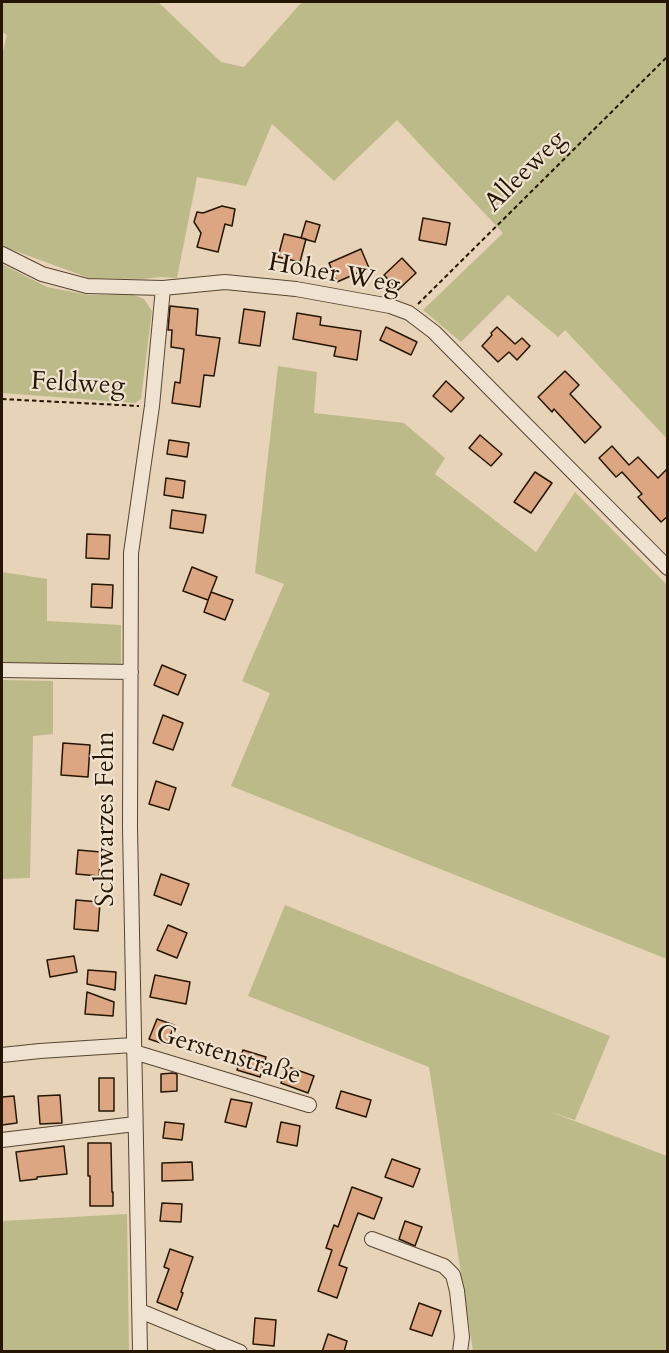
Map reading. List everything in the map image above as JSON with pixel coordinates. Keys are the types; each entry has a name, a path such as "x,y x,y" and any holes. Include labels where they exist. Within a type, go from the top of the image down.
{"street":[{"name":"Hoher Weg","path":"2,254 42,274 87,286 163,288 225,282 296,289 390,306 409,313 434,332 668,568"},
{"name":"Schwarzes Fehn","path":"140,1352 130,827 131,554 152,406 163,288"},
{"path":"2,670 131,672"},
{"path":"2,1055 40,1051 133,1049"},
{"name":"Gerstenstraße","path":"133,1049 309,1105"},
{"path":"2,1140 135,1124"},
{"path":"372,1239 444,1266 453,1275 462,1337 460,1352"},
{"path":"140,1311 240,1352"}],"path":[{"name":"Alleeweg","path":"409,313 668,56"},
{"name":"Feldweg","path":"2,399 152,406"}],"shaded area":[{"path":"2,2 158,2 221,62 244,67 302,2 667,2 667,439 565,330 558,337 508,295 461,342 423,310 503,233 397,120 334,181 272,124 246,186 197,177 177,278 89,278 2,246 2,55 7,35 2,32"},
{"path":"2,264 47,287 89,295 134,295 144,299 152,311 141,399 135,403 2,393"},
{"path":"278,366 317,372 314,413 404,423 445,458 435,474 536,552 575,492 667,585 667,959 231,786 270,693 242,681 284,584 255,573"},
{"path":"2,572 47,579 47,621 121,625 121,666 2,663"},
{"path":"2,680 53,681 53,734 33,736 30,878 2,879"},
{"path":"285,905 610,1036 575,1120 548,1111 667,1156 667,1351 473,1351 429,1067 248,996"},
{"path":"127,1214 129,1351 2,1351 2,1221"}],"building":[{"path":"222,206 235,209 232,226 225,224 218,252 197,247 201,233 194,222 197,212 203,213"},
{"path":"423,218 450,223 446,245 419,240"},
{"path":"306,221 320,225 315,242 301,238"},
{"path":"284,234 306,239 300,262 278,257"},
{"path":"361,249 369,268 337,282 329,263"},
{"path":"402,258 416,273 398,290 384,275"},
{"path":"170,306 198,309 196,335 220,338 214,376 204,375 200,407 172,403 175,382 180,383 184,349 171,347 172,330 168,330"},
{"path":"244,309 265,312 260,346 239,343"},
{"path":"297,313 321,317 320,325 361,331 357,360 334,356 336,347 293,339"},
{"path":"386,327 417,342 411,355 380,340"},
{"path":"497,327 515,344 522,338 530,346 517,360 509,352 498,362 482,346"},
{"path":"565,371 579,385 570,394 601,427 585,443 554,409 552,412 538,397"},
{"path":"446,381 464,398 451,412 433,396"},
{"path":"480,435 502,454 491,466 469,448"},
{"path":"169,440 189,443 187,457 167,454"},
{"path":"612,446 629,465 638,457 658,478 668,468 668,516 661,522 638,497 642,494 622,472 616,477 599,458"},
{"path":"535,472 552,483 531,513 514,502"},
{"path":"166,478 185,481 183,498 164,495"},
{"path":"172,510 206,515 203,533 170,528"},
{"path":"87,534 110,535 109,559 86,558"},
{"path":"192,567 217,577 208,600 183,591"},
{"path":"92,584 113,585 112,608 91,607"},
{"path":"211,592 233,600 225,620 204,612"},
{"path":"162,665 186,675 178,695 154,685"},
{"path":"163,715 183,723 173,750 153,743"},
{"path":"63,743 90,745 88,777 61,775"},
{"path":"156,781 176,788 169,810 149,804"},
{"path":"78,850 101,852 99,876 76,874"},
{"path":"161,874 189,884 181,905 154,895"},
{"path":"76,900 100,902 98,931 74,929"},
{"path":"168,925 187,933 177,958 157,950"},
{"path":"74,956 77,972 50,977 47,960"},
{"path":"88,970 116,972 115,990 87,984"},
{"path":"155,975 190,982 186,1004 150,997"},
{"path":"87,992 114,1002 113,1016 85,1014"},
{"path":"157,1019 174,1025 167,1045 149,1039"},
{"path":"243,1050 266,1057 260,1077 237,1070"},
{"path":"286,1066 314,1076 308,1093 281,1083"},
{"path":"161,1074 177,1074 177,1091 161,1092"},
{"path":"99,1078 114,1078 114,1111 99,1111"},
{"path":"341,1091 371,1100 366,1117 336,1108"},
{"path":"60,1095 62,1123 40,1124 38,1096"},
{"path":"14,1096 17,1123 2,1125 2,1097"},
{"path":"231,1099 252,1103 246,1127 225,1122"},
{"path":"165,1122 184,1124 182,1140 163,1138"},
{"path":"281,1122 300,1126 297,1146 277,1142"},
{"path":"88,1143 111,1143 113,1206 90,1206"},
{"path":"64,1146 67,1174 20,1181 16,1152"},
{"path":"392,1159 420,1169 413,1187 385,1177"},
{"path":"192,1162 193,1180 162,1181 162,1163"},
{"path":"352,1187 382,1198 374,1219 358,1213 339,1265 347,1268 337,1298 318,1291 332,1250 326,1248 334,1225 338,1227"},
{"path":"162,1203 182,1204 181,1222 160,1221"},
{"path":"405,1221 422,1227 415,1246 399,1239"},
{"path":"170,1249 193,1257 177,1310 157,1302 169,1269 164,1267"},
{"path":"419,1303 441,1311 432,1336 410,1329"},
{"path":"255,1318 276,1320 274,1346 253,1344"},
{"path":"328,1334 347,1341 344,1352 322,1352"}]}
